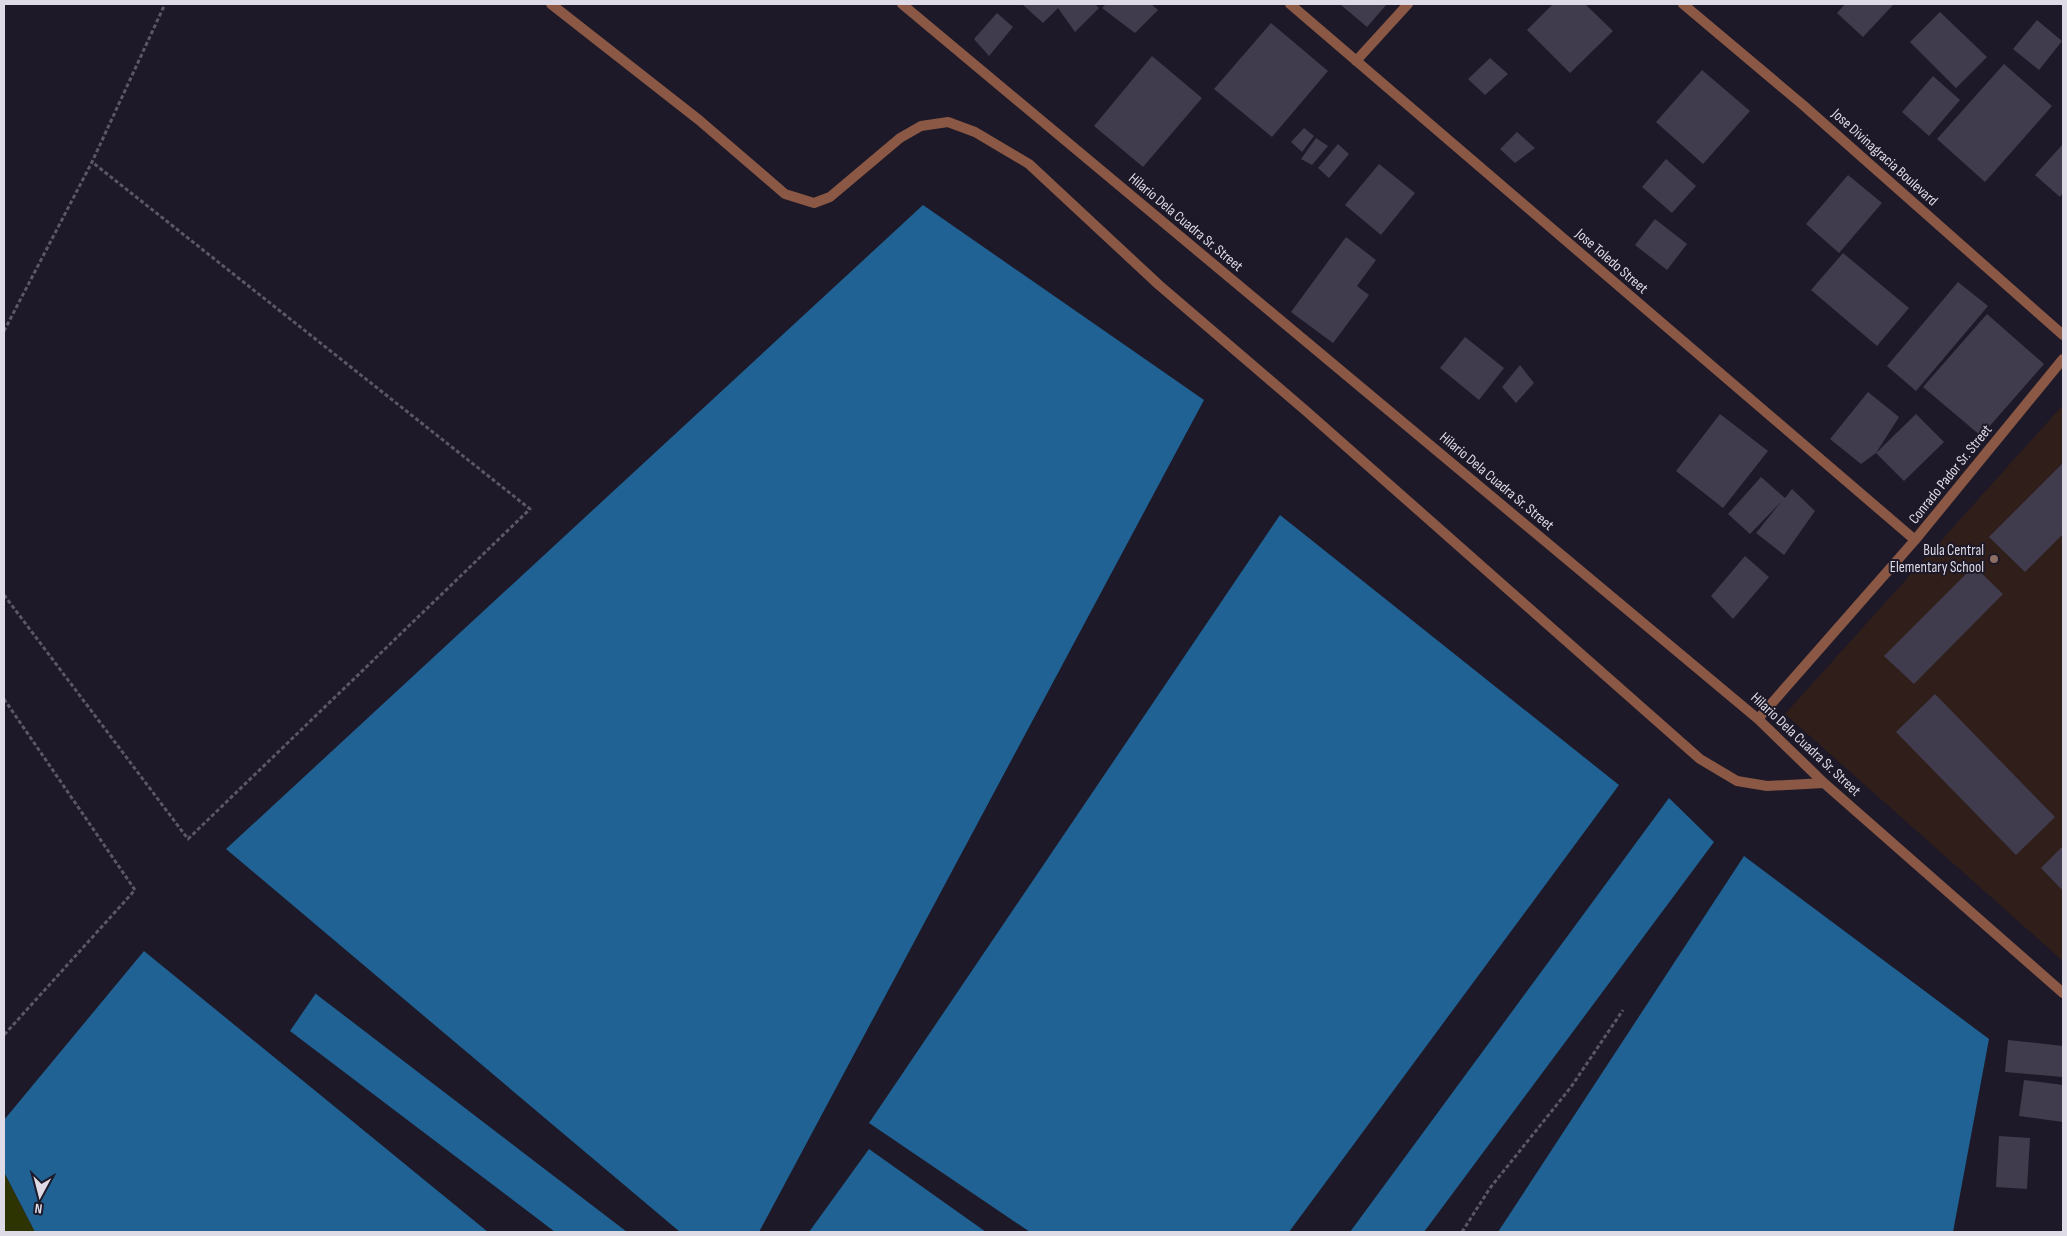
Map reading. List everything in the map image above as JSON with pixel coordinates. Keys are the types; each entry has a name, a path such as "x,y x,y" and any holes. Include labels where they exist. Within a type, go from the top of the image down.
{"street":[{"path":"552,4 699,120 785,194 799,199 814,203 830,197 900,138 921,126 948,122 975,132 1029,164 1159,286 1306,411 1700,759 1737,781 1767,786 1824,783"},
{"name":"Hilario Dela Cuadra Sr. Street","path":"902,4 1758,719 1824,783 2063,993"},
{"name":"Jose Toledo Street","path":"1290,4 1914,540"},
{"path":"1356,61 1408,4"},
{"name":"Jose Divinagracia Boulevard","path":"1683,4 1803,105 2063,335"},
{"name":"Conrado Pador Sr. Street","path":"1758,719 1914,540 2063,360"}],"path":[{"path":"4,331 92,162 165,4"},
{"path":"4,595 6,602 188,839 530,509 92,162"},
{"path":"4,699 135,890 4,1035"},
{"path":"1462,1232 1490,1188 1571,1086 1623,1010"}],"shaded area":[{"name":"Bula Central Elementary School","path":"2063,405 2063,961 1785,714"}],"green space":[{"path":"4,1172 35,1232 4,1232"}],"water":[{"path":"923,205 1204,400 759,1232 680,1232 226,849"},
{"path":"1280,515 1619,785 1289,1232 1030,1232 869,1123"},
{"path":"1669,798 1714,842 1424,1232 1350,1232"},
{"path":"1744,856 1989,1039 1953,1232 1498,1232"},
{"path":"144,951 488,1232 35,1232 4,1172 4,1120"},
{"path":"316,993 627,1232 555,1232 290,1031"},
{"path":"869,1149 986,1232 809,1232"}],"building":[{"path":"1022,4 1095,4 1099,8 1075,32 1058,8 1043,23"},
{"path":"1106,4 1151,4 1158,10 1135,33 1102,8"},
{"path":"1340,4 1387,4 1367,27"},
{"path":"1553,4 1585,4 1613,31 1570,73 1527,30"},
{"path":"1845,4 1894,4 1863,37 1837,13"},
{"path":"1940,12 1987,57 1956,88 1910,42"},
{"path":"997,13 1013,27 989,56 974,39"},
{"path":"2037,20 2062,41 2039,70 2013,49"},
{"path":"1271,23 1328,71 1272,137 1214,89"},
{"path":"1152,56 1202,98 1143,167 1094,126"},
{"path":"1490,58 1508,74 1485,95 1468,79"},
{"path":"2004,64 2052,106 1985,182 1937,139"},
{"path":"1702,70 1750,111 1703,164 1656,122"},
{"path":"1933,76 1960,100 1929,136 1902,112"},
{"path":"1304,128 1314,136 1302,152 1291,142"},
{"path":"1517,132 1535,148 1515,163 1500,149"},
{"path":"1316,138 1328,146 1312,165 1301,159"},
{"path":"1338,144 1349,154 1329,178 1318,168"},
{"path":"2063,144 2063,193 2060,197 2035,175"},
{"path":"1666,159 1696,186 1672,213 1642,187"},
{"path":"1379,164 1415,193 1381,235 1345,205"},
{"path":"1848,175 1882,203 1839,253 1806,224"},
{"path":"1655,219 1687,244 1667,270 1635,245"},
{"path":"1346,237 1376,260 1357,286 1369,295 1333,343 1291,312"},
{"path":"1843,253 1909,308 1877,346 1811,290"},
{"path":"1958,282 1988,306 1916,391 1887,366"},
{"path":"1987,314 2044,364 1981,436 1923,387"},
{"path":"1465,337 1504,368 1479,400 1440,368"},
{"path":"1520,365 1534,383 1516,403 1502,387"},
{"path":"1868,392 1899,417 1876,453 1861,464 1830,439"},
{"path":"1720,414 1768,451 1723,508 1676,471"},
{"path":"1916,414 1944,442 1904,481 1876,453"},
{"path":"2063,463 2063,534 2025,572 1989,537"},
{"path":"1761,477 1785,498 1792,489 1815,511 1784,555 1756,533 1781,502 1750,534 1728,514"},
{"path":"1745,556 1769,577 1733,619 1711,596"},
{"path":"1974,566 2003,594 1914,684 1884,656"},
{"path":"1935,694 2055,817 2016,855 1896,732"},
{"path":"2063,846 2063,891 2041,868"},
{"path":"2008,1040 2063,1046 2063,1077 2005,1072"},
{"path":"2024,1080 2063,1085 2063,1122 2019,1116"},
{"path":"1999,1136 2030,1138 2027,1189 1996,1187"}],"place":[{"name":"Bula Central Elementary School","path":"1994,559"}]}
